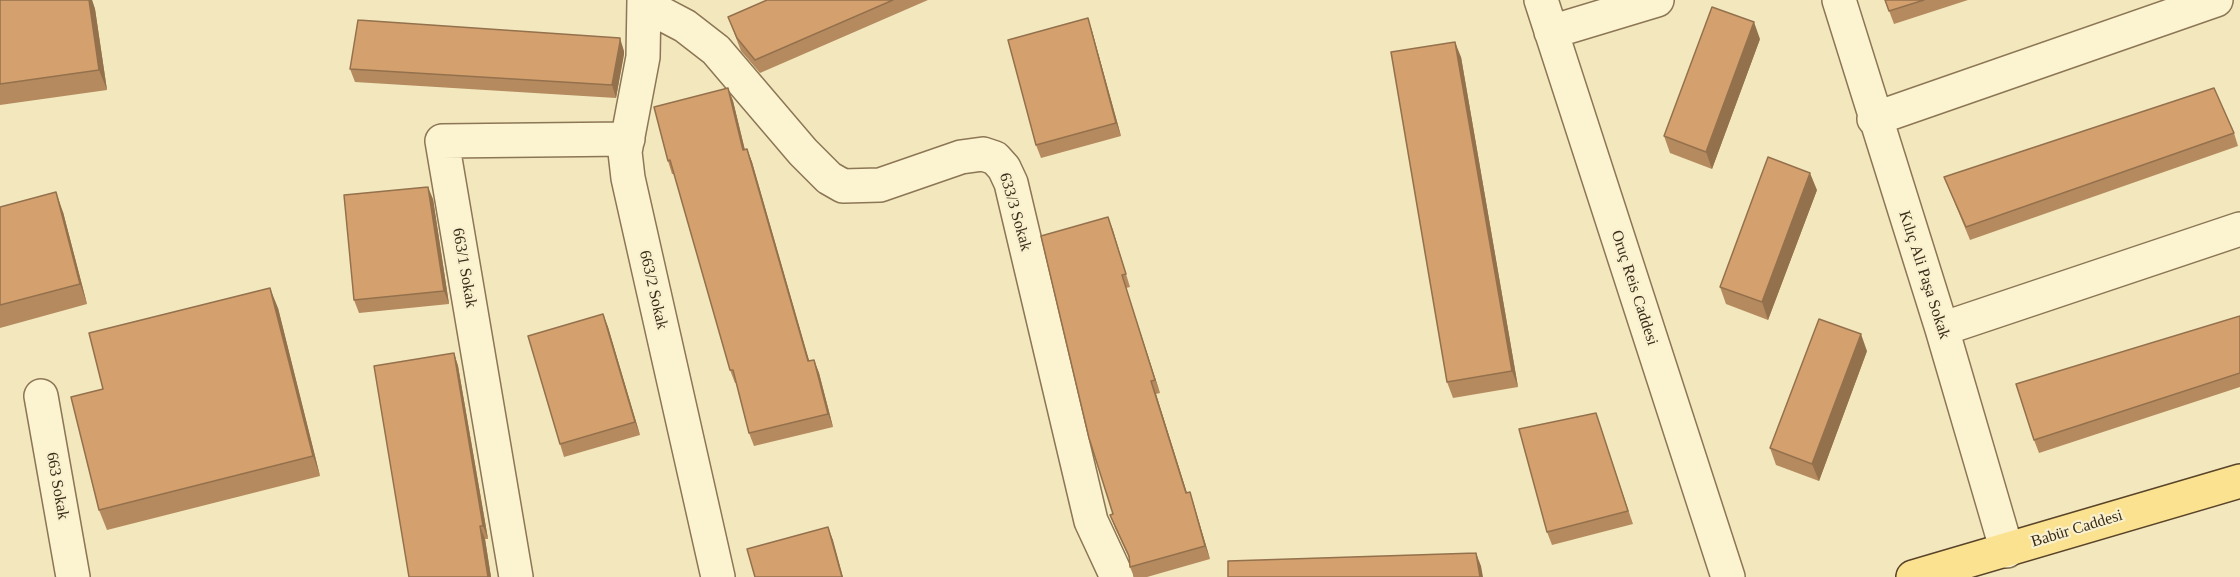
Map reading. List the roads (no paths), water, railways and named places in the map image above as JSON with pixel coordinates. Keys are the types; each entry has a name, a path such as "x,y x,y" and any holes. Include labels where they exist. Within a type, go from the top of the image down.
{"main road":[{"name":"Babür Caddesi","path":"1913,577 2240,481"}],"street":[{"name":"Oruç Reis Caddesi","path":"1540,0 1728,577"},
{"path":"1551,32 1657,0"},
{"name":"Kılıç Ali Paşa Sokak","path":"1839,0 1874,119 1942,329 2007,551"},
{"path":"1874,119 2216,0"},
{"name":"663/2 Sokak","path":"644,3 643,57 625,152 628,178 718,577"},
{"name":"633/3 Sokak","path":"644,3 685,26 716,50 803,152 829,178 843,186 880,185 962,157 983,154 995,158 1004,168 1011,183 1091,521 1117,577"},
{"name":"663/1 Sokak","path":"516,577 442,141 628,139"},
{"path":"1942,329 2240,229"},
{"name":"663 Sokak","path":"41,396 73,577"}]}
